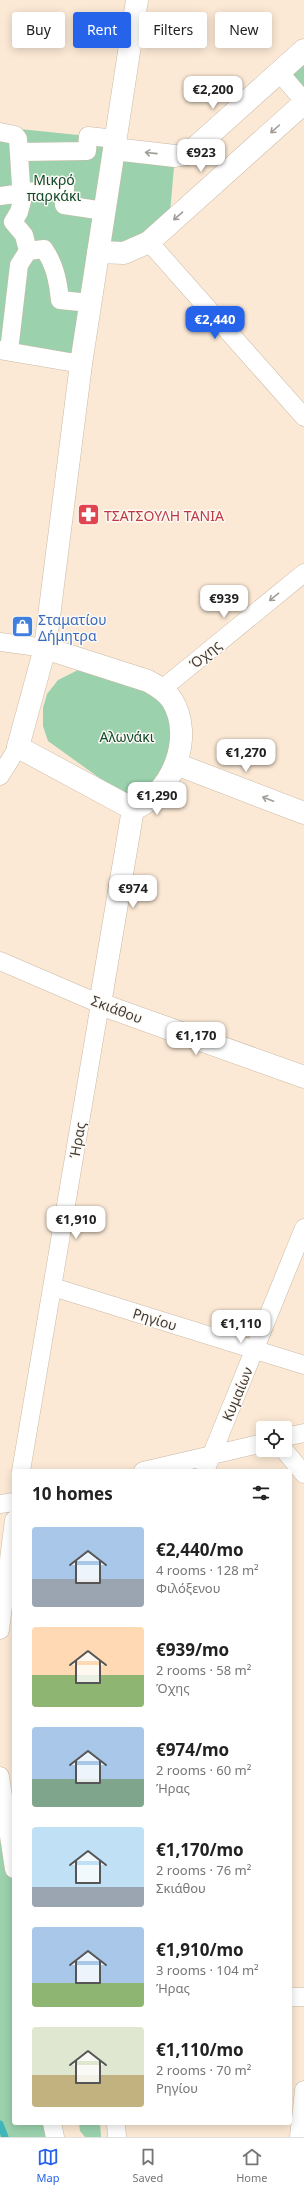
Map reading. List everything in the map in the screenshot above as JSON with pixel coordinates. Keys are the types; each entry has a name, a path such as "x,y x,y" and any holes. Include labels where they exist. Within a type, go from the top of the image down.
{"street":[{"path":"0,776 18,747 45,648 81,364 137,0"},
{"path":"19,152 87,151 88,136 115,144 175,156 188,154 304,50"},
{"path":"98,252 124,253 148,242 304,102 279,72"},
{"path":"0,132 15,135 18,139 22,194 19,212 13,222 24,235 28,251 19,265 4,350 81,364"},
{"path":"0,196 65,188 64,205 104,211"},
{"path":"148,242 304,418"},
{"path":"28,251 44,250 52,261 57,277 60,300 90,303"},
{"name":"Όχης","path":"162,689 302,576"},
{"path":"0,642 45,648 148,681 162,689 172,700 180,726 181,740 176,764 157,792 147,802 133,810 18,747"},
{"path":"176,764 304,813"},
{"name":"Ήρας","path":"22,1469 133,810"},
{"name":"Σκιάθου","path":"0,961 100,1004 304,1077"},
{"name":"Κυμαίων","path":"208,1463 304,1228"},
{"name":"Ρηγίου","path":"53,1287 304,1365"},
{"path":"292,1436 304,1433"},
{"path":"159,1469 208,1463 256,1446"},
{"path":"290,1457 304,1474"},
{"path":"0,1504 12,1502"},
{"path":"0,1630 12,1536"},
{"path":"0,1778 12,1856"},
{"path":"292,1997 304,1997"},
{"path":"300,2137 304,2090"},
{"path":"52,2125 54,2137"},
{"path":"116,2125 117,2137"}],"green space":[{"path":"304,50 304,101 279,72"},
{"name":"Μικρό παρκάκι","path":"0,127 88,136 175,156 169,224 98,252 81,364 0,350"},
{"name":"Αλωνάκι","path":"78,670 147,691 159,697 176,726 158,785 134,798 119,792 48,741 43,726 43,708 47,694 58,680"},
{"path":"0,1778 12,1856 12,2125 52,2125 55,2137 0,2137"},
{"path":"79,2125 100,2125 101,2137 85,2137 80,2131"}],"waterway":[{"path":"0,2124 5,2137"}],"place":[{"name":"ΤΣΑΤΣΟΥΛΗ ΤΑΝΙΑ","path":"88,515"},
{"name":"Σταματίου Δήμητρα","path":"22,627"}]}
